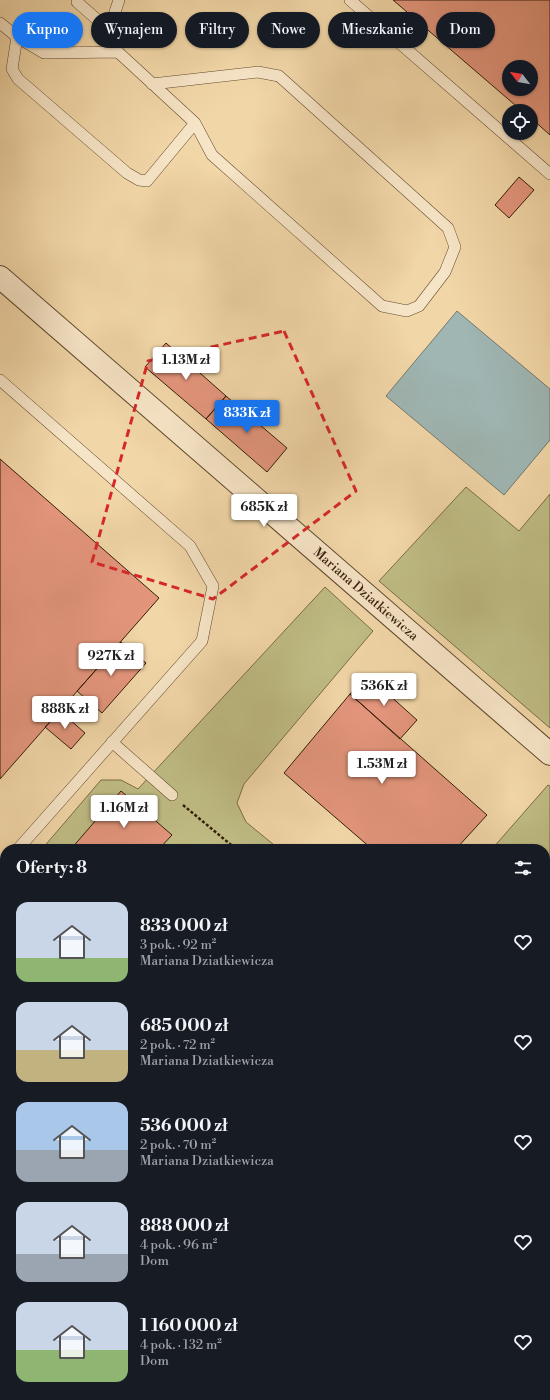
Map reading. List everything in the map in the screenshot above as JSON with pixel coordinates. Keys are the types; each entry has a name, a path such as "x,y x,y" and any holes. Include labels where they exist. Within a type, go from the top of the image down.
{"street":[{"name":"Mariana Dziatkiewicza","path":"0,277 550,754"}],"lane":[{"path":"114,12 118,0"},
{"path":"350,0 550,174"},
{"path":"76,1 91,14"},
{"path":"0,22 12,33"},
{"path":"15,48 12,69 18,79 127,173 139,180 147,181 195,123"},
{"path":"36,48 44,53 118,52"},
{"path":"116,48 118,52 152,84 195,123 212,155 382,306 407,311 418,306 445,272 455,247 448,228 279,76 258,72 152,84"},
{"path":"0,380 190,546 213,586 202,641 22,844"},
{"path":"112,742 172,795"}],"path":[{"path":"172,795 230,844"}],"highlighted area":[{"path":"284,331 356,491 213,599 92,562 148,361"}],"shaded area":[{"path":"466,487 519,531 550,494 550,728 379,581"},
{"path":"325,587 373,631 244,784 237,803 246,822 273,844 46,844 101,780 121,780 138,789"},
{"path":"548,785 550,786 550,844 496,844"}],"water":[{"path":"457,311 550,389 550,440 504,495 386,396"}],"building":[{"path":"393,0 550,0 550,135 538,124 538,104 514,104 505,96 538,96 538,60 502,60 502,94 449,48 495,48 495,12 436,12 436,37 428,30 428,12 407,12"},
{"path":"519,177 534,190 509,218 495,205"},
{"path":"166,343 226,396 206,419 145,367"},
{"path":"226,396 287,448 267,472 206,419"},
{"path":"0,459 159,598 0,779"},
{"path":"121,642 146,663 102,713 77,691"},
{"path":"367,675 417,720 400,739 350,694"},
{"path":"350,694 487,815 461,844 366,844 284,773"},
{"path":"60,711 85,733 71,749 45,727"},
{"path":"121,791 172,835 164,844 75,844"}]}
